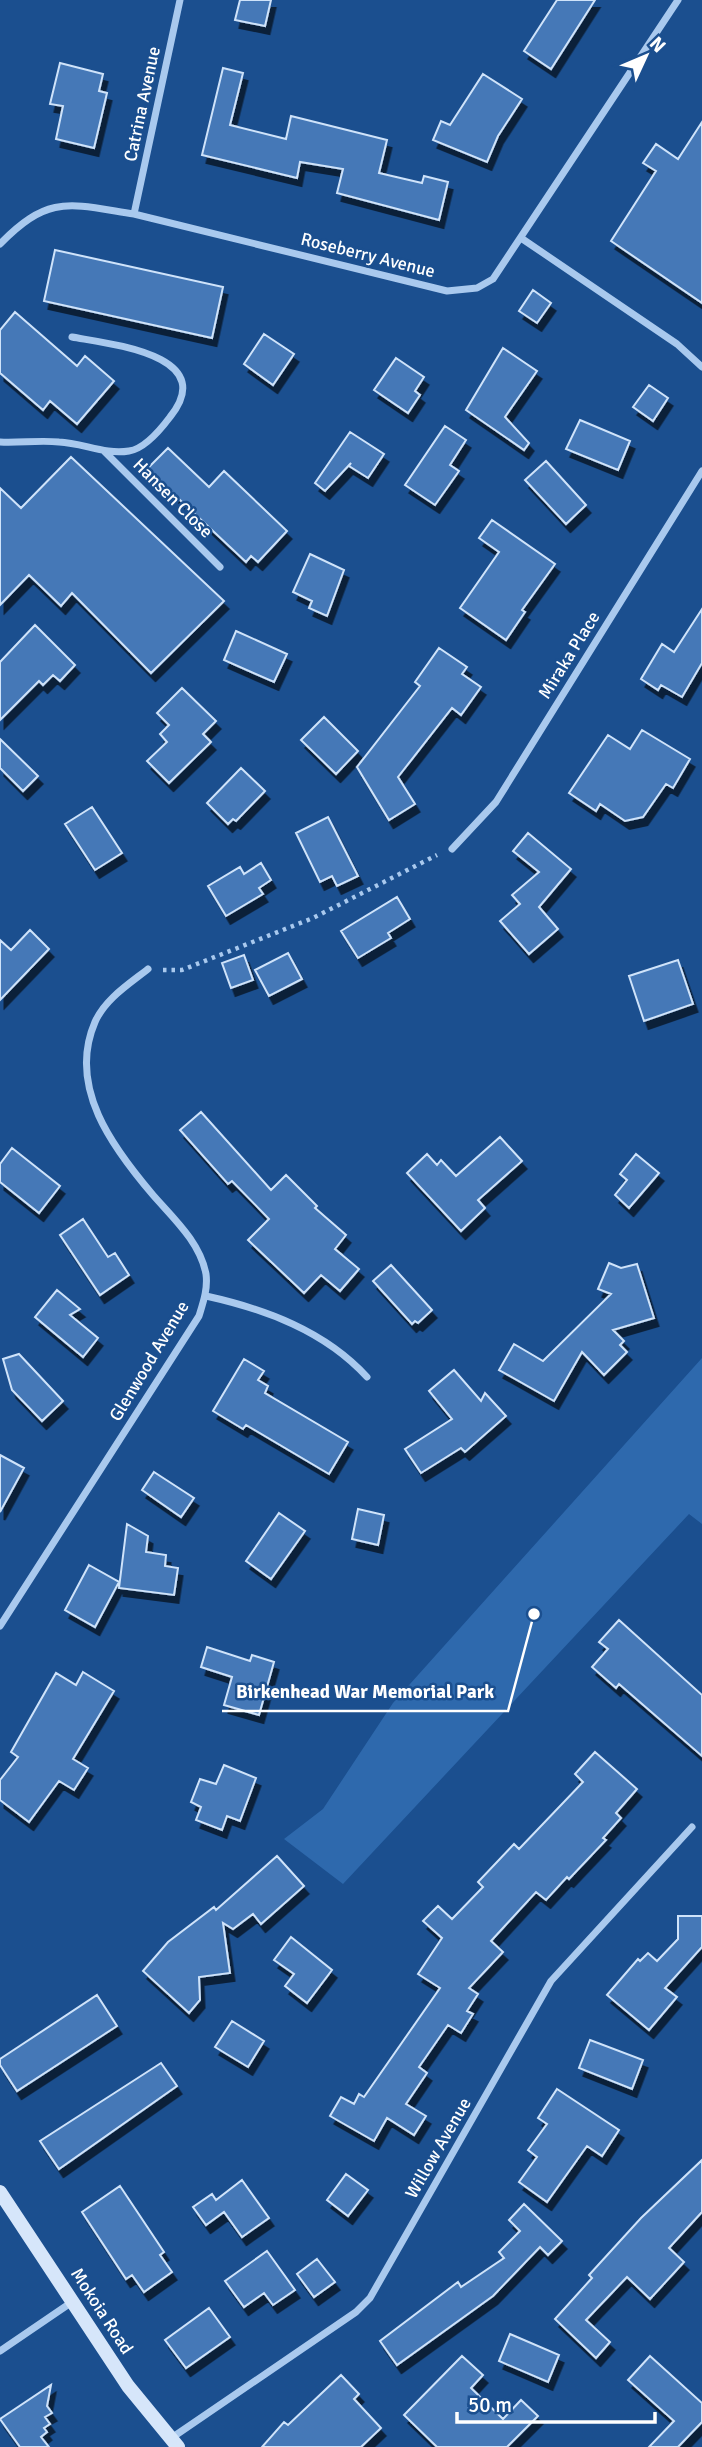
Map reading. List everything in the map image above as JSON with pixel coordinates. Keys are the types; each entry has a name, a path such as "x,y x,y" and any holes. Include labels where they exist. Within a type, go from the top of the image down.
{"main road":[{"name":"Mokoia Road","path":"0,2192 128,2386 174,2443"}],"street":[{"name":"Catrina Avenue","path":"134,214 180,0"},
{"name":"Roseberry Avenue","path":"0,244 24,219 50,207 86,207 134,214 447,290 477,288 493,279 522,238 678,0"},
{"path":"522,238 677,344 702,367"},
{"name":"Hansen Close","path":"0,442 60,442 104,451 132,451 159,430 174,412 181,393 180,376 168,361 72,337"},
{"name":"Hansen Close","path":"104,451 220,567"},
{"name":"Miraka Place","path":"452,849 496,802 702,471"},
{"name":"Glenwood Avenue","path":"0,1626 198,1316 206,1296 206,1274 193,1241 119,1155 93,1107 86,1061 95,1021 116,994 148,969"},
{"path":"206,1296 255,1307 307,1331 355,1364 367,1377"},
{"name":"Willow Avenue","path":"174,2443 356,2312 370,2298 551,1981 692,1827"},
{"path":"0,2351 72,2302"}],"path":[{"path":"148,969 182,970 277,933 452,849"}],"shaded area":[{"path":"702,1358 702,1524 689,1514 343,1884 284,1839 323,1809 393,1703"}],"building":[{"path":"240,0 271,0 265,26 235,20"},
{"path":"557,0 595,0 551,69 524,51"},
{"path":"60,63 103,74 99,91 107,93 94,148 56,139 63,106 50,104"},
{"path":"223,68 243,73 230,125 286,139 291,116 387,140 379,173 422,183 424,176 448,182 439,220 337,193 343,169 300,162 297,178 202,155"},
{"path":"483,74 522,99 498,136 487,162 433,140 441,121 450,125"},
{"path":"702,122 702,303 611,241 656,171 643,163 656,144 678,159"},
{"path":"55,250 223,287 212,338 44,301"},
{"path":"533,290 551,303 537,323 519,311"},
{"path":"15,312 77,366 85,356 114,381 77,424 50,401 43,410 0,373 0,330"},
{"path":"264,334 294,354 273,385 244,364"},
{"path":"503,348 537,371 505,417 529,443 524,450 466,410"},
{"path":"396,358 424,377 415,391 420,395 408,413 374,390"},
{"path":"649,385 668,398 653,421 633,407"},
{"path":"580,420 630,441 618,470 566,449"},
{"path":"445,426 466,440 450,465 459,471 435,505 405,485"},
{"path":"350,432 384,454 368,478 349,466 351,463 325,491 315,483"},
{"path":"168,448 209,487 224,471 287,531 258,562 251,556 246,562 147,469"},
{"path":"71,457 224,601 151,673 72,593 61,606 29,575 0,605 0,488 21,508"},
{"path":"546,461 586,505 566,524 525,480"},
{"path":"492,520 555,564 522,610 525,612 506,640 460,608 499,552 479,538"},
{"path":"310,554 344,570 327,616 309,608 312,601 293,592"},
{"path":"702,609 702,663 682,697 661,685 658,690 641,679 662,644 674,652"},
{"path":"35,625 75,665 60,681 53,675 43,685 39,681 0,720 0,662"},
{"path":"236,631 287,654 274,682 224,660"},
{"path":"439,648 467,667 462,674 481,687 461,715 452,708 398,777 415,804 389,820 357,767 420,686 415,682"},
{"path":"182,688 216,721 203,734 211,742 169,783 147,761 167,742 160,734 169,725 157,713"},
{"path":"324,717 358,751 336,774 301,740"},
{"path":"642,730 690,759 673,788 666,784 643,817 625,821 600,804 596,811 569,793 608,735 630,749"},
{"path":"0,739 38,776 23,791 0,768"},
{"path":"241,768 265,791 236,821 233,819 228,824 207,803"},
{"path":"92,807 122,853 95,870 65,824"},
{"path":"328,817 358,876 337,886 332,876 320,882 296,833"},
{"path":"528,833 571,869 539,907 558,929 529,954 500,921 520,904 512,895 539,872 513,851"},
{"path":"261,863 271,880 259,888 263,894 226,916 208,886 240,867 244,874"},
{"path":"397,897 410,919 388,933 391,938 358,958 341,931"},
{"path":"30,930 49,949 0,1000 0,940 11,950"},
{"path":"288,953 302,979 269,996 255,970"},
{"path":"244,955 253,980 231,988 222,963"},
{"path":"678,960 693,1004 644,1021 629,976"},
{"path":"201,1112 271,1190 286,1175 317,1206 315,1208 346,1235 335,1249 359,1269 340,1291 321,1275 304,1293 248,1240 269,1219 232,1181 228,1184 180,1130"},
{"path":"500,1137 522,1161 478,1200 485,1208 461,1231 407,1173 427,1154 437,1165 441,1160 456,1176"},
{"path":"12,1148 60,1186 39,1213 0,1182 0,1164"},
{"path":"636,1154 659,1173 629,1208 615,1195 627,1180 620,1174"},
{"path":"83,1219 108,1257 115,1253 129,1275 100,1295 60,1235"},
{"path":"609,1263 621,1268 637,1264 654,1318 613,1330 624,1341 620,1345 627,1352 604,1375 582,1352 554,1401 499,1370 514,1344 543,1361 611,1294 598,1289"},
{"path":"391,1265 432,1310 418,1323 415,1321 412,1324 373,1281"},
{"path":"57,1290 80,1309 70,1315 98,1338 83,1357 35,1317"},
{"path":"19,1354 63,1401 42,1421 12,1390 3,1359"},
{"path":"244,1359 264,1371 258,1380 268,1386 265,1393 348,1442 329,1474 246,1425 243,1429 213,1411"},
{"path":"454,1370 481,1401 485,1393 506,1416 465,1452 461,1448 421,1473 405,1449 452,1419 429,1391"},
{"path":"0,1455 24,1468 0,1512"},
{"path":"154,1472 194,1498 181,1517 142,1490"},
{"path":"358,1509 384,1515 378,1545 352,1539"},
{"path":"279,1513 305,1531 271,1579 246,1561"},
{"path":"127,1524 148,1536 146,1552 166,1555 165,1566 178,1568 174,1595 119,1588"},
{"path":"89,1565 119,1582 95,1627 65,1610"},
{"path":"619,1620 702,1695 702,1756 619,1684 616,1688 592,1667 608,1649 599,1642"},
{"path":"207,1647 250,1661 252,1655 274,1662 259,1715 224,1705 232,1677 201,1667"},
{"path":"83,1672 114,1691 73,1759 88,1768 74,1790 59,1781 29,1822 0,1800 0,1780 18,1757 11,1752 56,1673 76,1685"},
{"path":"595,1752 637,1789 616,1813 621,1818 603,1838 606,1840 569,1879 567,1877 546,1900 536,1892 491,1941 503,1952 469,1988 478,1994 467,2011 473,2014 461,2033 448,2025 419,2067 427,2073 406,2104 426,2116 414,2135 387,2118 374,2141 330,2116 341,2097 354,2104 359,2094 364,2097 440,1988 418,1974 442,1938 423,1921 438,1906 452,1919 483,1887 478,1882 514,1844 519,1849 583,1782 575,1774"},
{"path":"224,1765 256,1778 240,1821 227,1816 222,1830 196,1820 201,1807 191,1802 200,1779 216,1784"},
{"path":"277,1856 304,1886 261,1924 253,1914 233,1929 223,1923 230,1973 199,1977 200,2000 189,2013 143,1971 168,1942 214,1907 216,1910"},
{"path":"678,1916 702,1916 702,1947 665,1988 677,1997 649,2030 607,1995 638,1959 640,1961 648,1953 657,1961 678,1939"},
{"path":"291,1937 332,1970 307,2003 285,1986 294,1974 274,1960"},
{"path":"97,1995 117,2026 17,2091 0,2065 0,2059"},
{"path":"232,2021 264,2041 248,2067 215,2047"},
{"path":"590,2040 643,2060 632,2089 579,2068"},
{"path":"161,2063 177,2086 59,2169 40,2141"},
{"path":"557,2089 619,2130 602,2156 587,2146 547,2202 519,2182 537,2157 528,2150 547,2124 538,2118"},
{"path":"702,2160 702,2212 669,2248 684,2262 650,2299 627,2277 586,2320 610,2342 596,2358 555,2319 592,2278 589,2275 641,2218"},
{"path":"346,2174 368,2190 348,2216 327,2200"},
{"path":"242,2180 269,2218 242,2237 224,2212 206,2225 193,2207 212,2194 216,2200"},
{"path":"120,2186 164,2252 160,2255 172,2272 144,2292 132,2275 126,2279 82,2212"},
{"path":"524,2204 562,2241 548,2255 540,2247 493,2296 397,2365 380,2341 458,2282 461,2287 504,2258 499,2252 520,2231 509,2220"},
{"path":"267,2251 295,2290 273,2305 264,2293 244,2307 225,2281"},
{"path":"317,2259 335,2282 314,2297 297,2274"},
{"path":"209,2308 230,2337 186,2368 165,2340"},
{"path":"510,2334 559,2355 548,2382 499,2361"},
{"path":"462,2356 483,2375 471,2388 503,2419 521,2400 538,2416 507,2447 437,2447 404,2415"},
{"path":"650,2356 702,2403 702,2422 678,2447 649,2447 674,2421 628,2380"},
{"path":"341,2375 359,2394 354,2399 381,2428 361,2447 262,2447 284,2422 288,2425"},
{"path":"51,2385 47,2406 52,2413 45,2417 50,2424 44,2428 47,2432 41,2437 49,2447 20,2447 0,2419"}],"place":[{"name":"Birkenhead War Memorial Park","path":"534,1614"}]}
